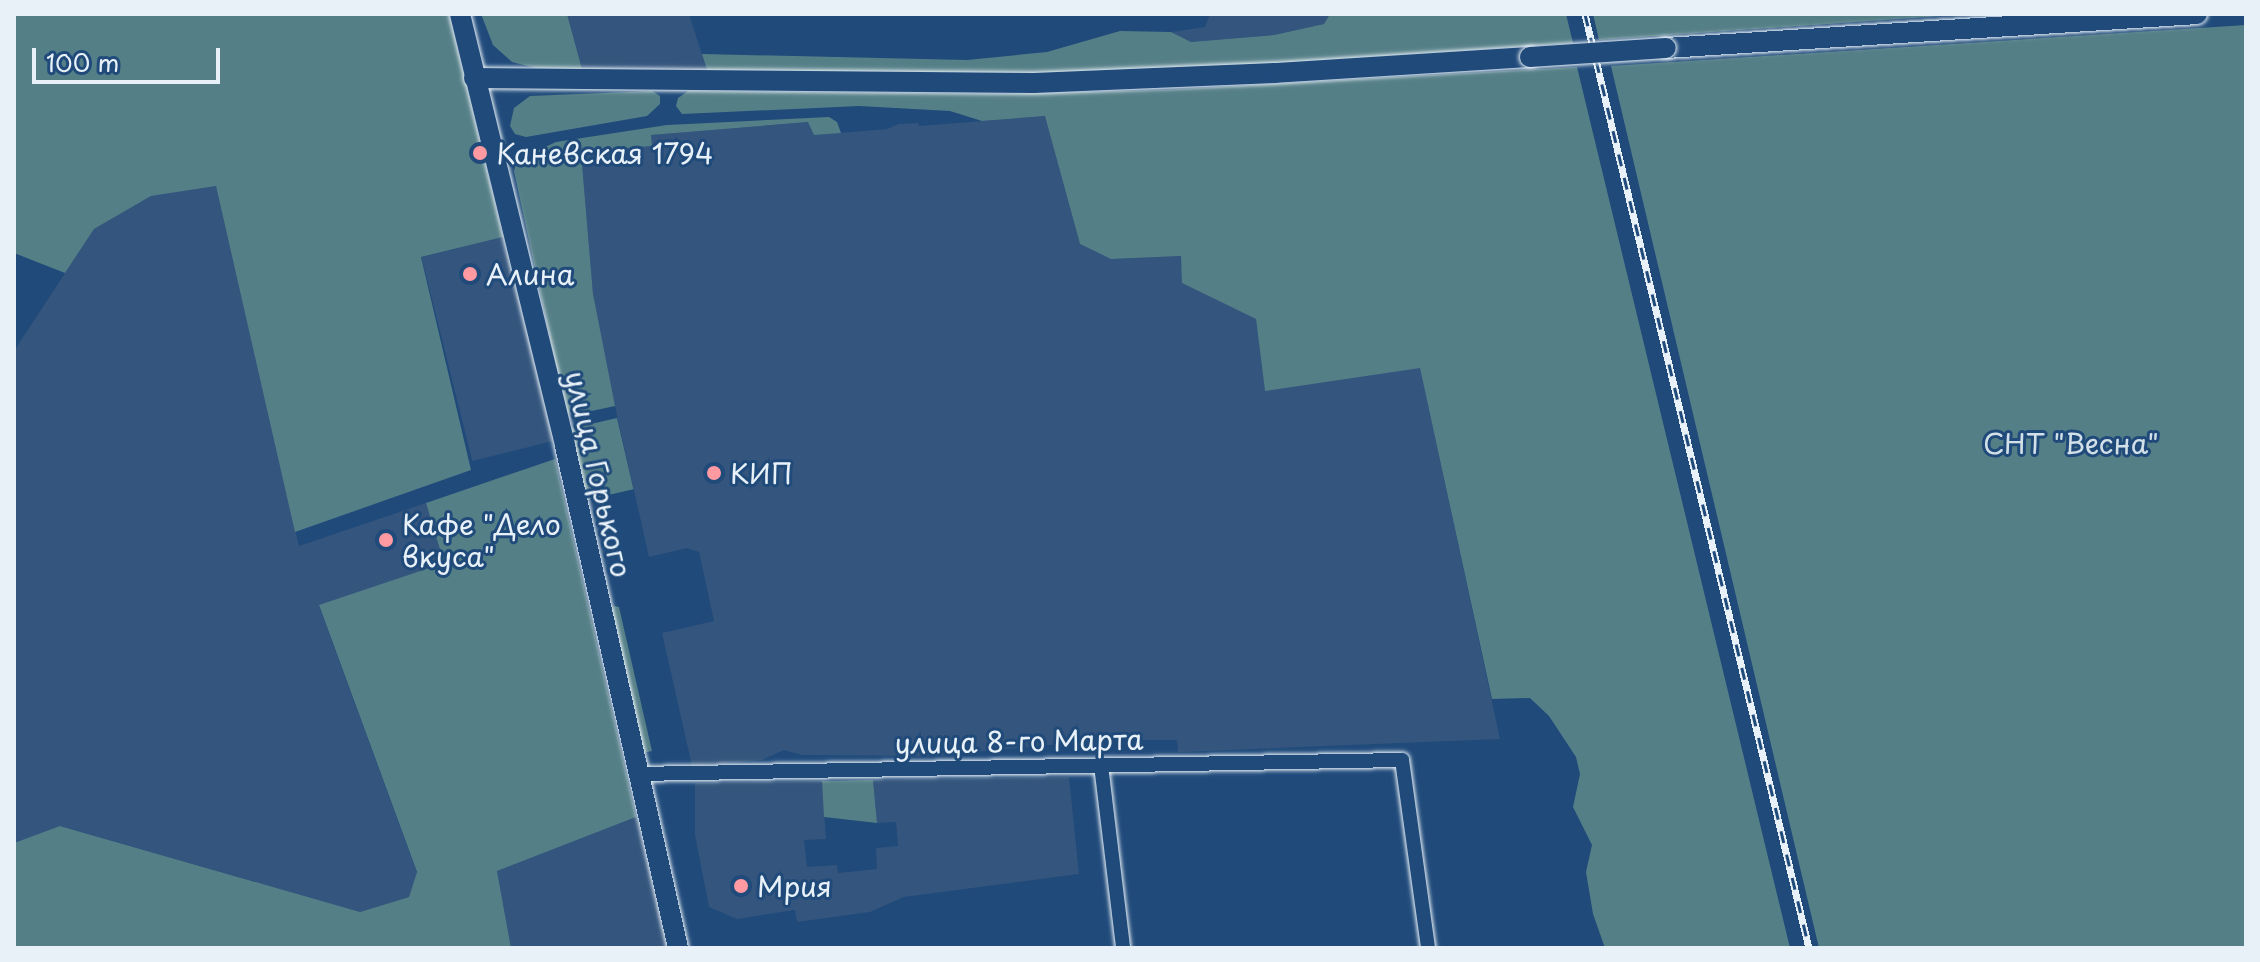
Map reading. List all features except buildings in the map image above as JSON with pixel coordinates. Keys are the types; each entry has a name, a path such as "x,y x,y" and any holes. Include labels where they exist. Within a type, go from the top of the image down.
{"main road":[{"name":"улица Горького","path":"460,14 562,435 678,948"},
{"path":"474,78 1034,83 1199,77 2197,14"}],"street":[{"name":"улица 8-го Марта","path":"637,774 1402,760 1428,948"},
{"path":"1101,765 1123,948"}],"shaded area":[{"path":"567,14 689,14 707,70 582,69"},
{"path":"1210,14 1330,14 1324,24 1274,35 1191,42 1171,32 1205,27"},
{"path":"1046,116 1080,244 1111,259 1181,256 1183,283 1256,319 1265,390 1420,367 1500,739 1178,752 1177,740 1103,740 933,756 802,755 784,750 762,760 692,766 662,633 714,621 699,552 687,548 649,557 602,349 593,294 581,152 651,146 651,135 809,122 815,135 887,129 899,124 918,123 919,126"},
{"path":"216,186 299,546 426,503 444,563 319,606 417,873 409,897 360,912 61,826 14,843 14,351 94,229 151,196"},
{"path":"503,237 554,441 472,461 421,257"},
{"path":"1069,777 1079,874 904,897 870,912 797,922 795,910 737,919 709,907 695,835 695,783 822,781 826,839 804,840 807,867 837,865 838,873 877,869 876,848 898,846 896,822 877,823 873,780"},
{"path":"636,817 668,948 511,948 497,871"}],"green space":[{"path":"14,14 449,14 503,237 421,257 471,470 295,532 216,186 151,196 94,229 65,273 14,253"},
{"path":"481,14 567,14 582,69 536,68 512,62 493,45"},
{"path":"1330,14 1566,14 1573,43 1113,74 707,70 702,54 967,60 1047,52 1120,31 1171,32 1191,42 1274,35 1324,24"},
{"path":"1593,14 1970,14 1599,40"},
{"name":"СНТ \"Весна\"","path":"2246,25 2246,948 1819,948 1611,66"},
{"path":"1577,67 1790,948 1605,948 1593,914 1586,872 1592,845 1573,807 1580,774 1576,757 1549,716 1530,698 1492,699 1420,368 1265,391 1256,319 1182,283 1181,256 1111,259 1080,244 1045,116 982,121 950,111 859,106 682,114 676,106 678,98 688,91 1006,94 1164,90"},
{"path":"652,91 660,96 660,104 647,116 526,137 515,134 510,126 514,108 530,96"},
{"path":"829,117 837,122 841,133 814,135 808,122 651,135 652,146 581,152 593,294 615,406 573,415 566,412 514,171 517,160 556,142 667,125"},
{"path":"617,418 633,489 588,500 571,429"},
{"path":"555,459 636,817 497,871 511,948 14,948 14,843 60,826 360,912 409,897 417,872 319,605 444,563 426,503"},
{"path":"619,607 652,751 642,753 610,609"},
{"path":"873,780 877,823 824,817 822,781"}],"railway":[{"path":"1585,14 1809,948"}],"place":[{"name":"Каневская 1794","path":"480,153"},
{"name":"Алина","path":"470,274"},
{"name":"КИП","path":"714,473"},
{"name":"Кафе \"Дело вкуса\"","path":"386,540"},
{"name":"Мрия","path":"741,886"}]}
